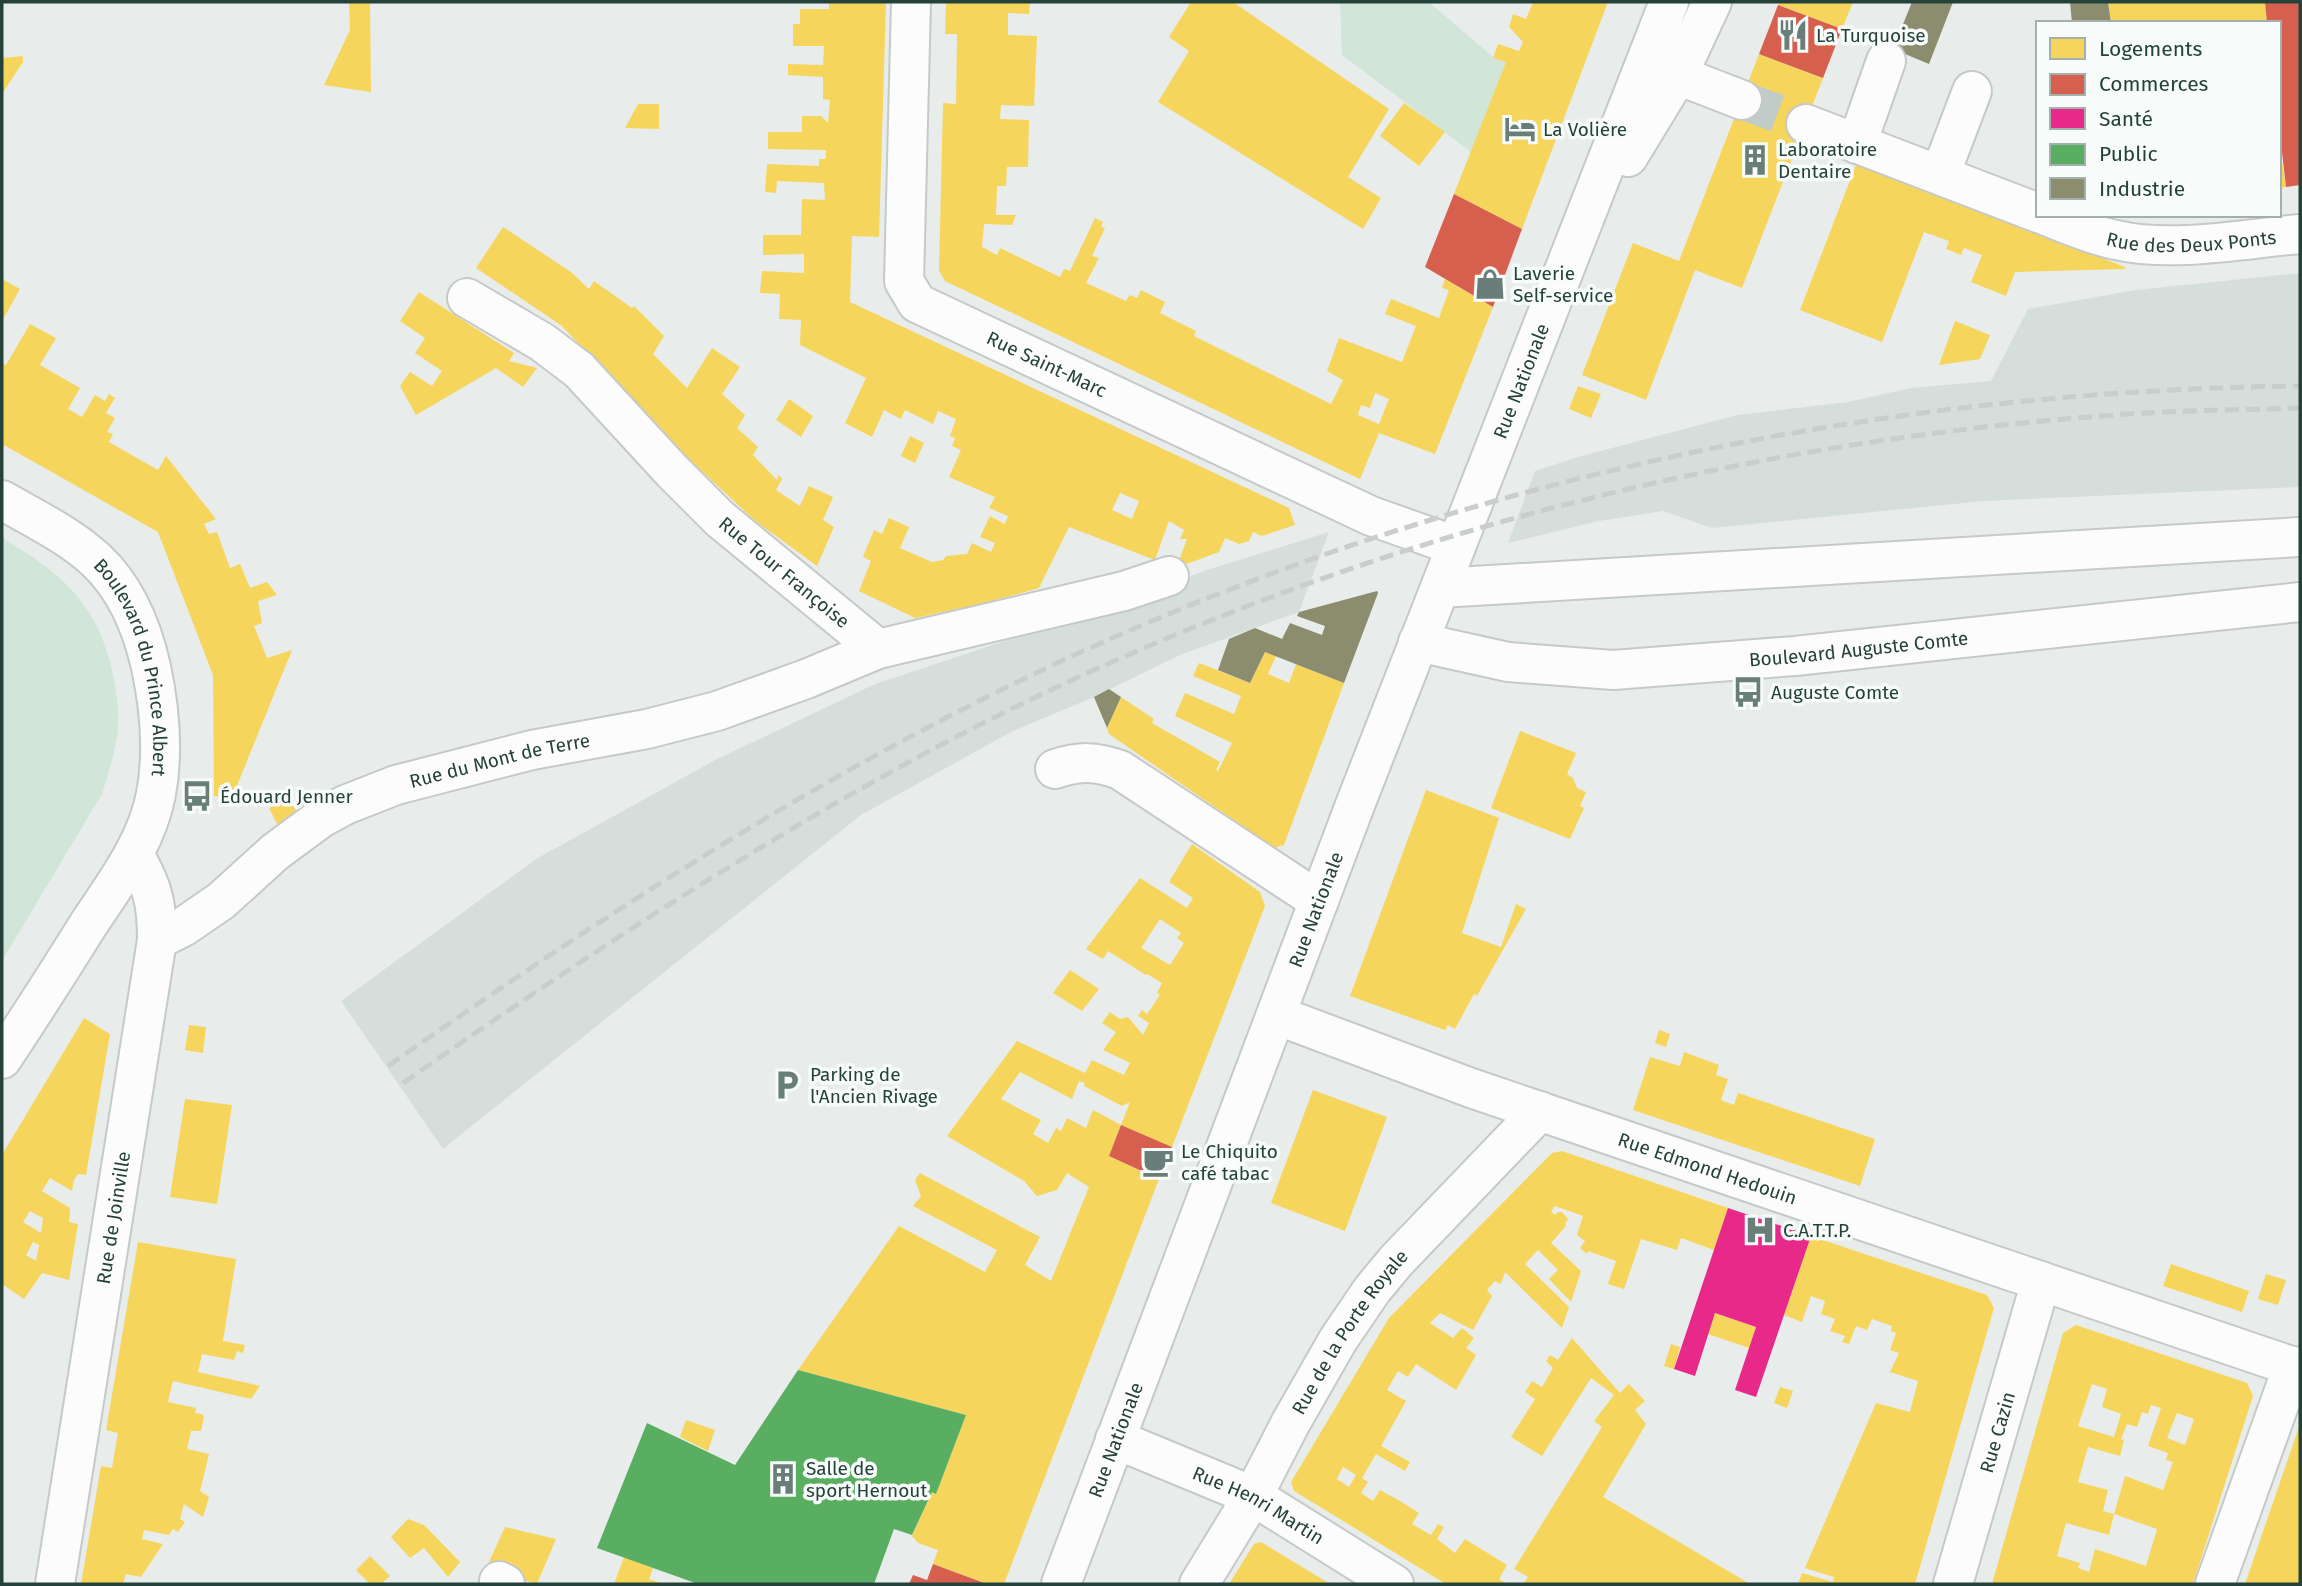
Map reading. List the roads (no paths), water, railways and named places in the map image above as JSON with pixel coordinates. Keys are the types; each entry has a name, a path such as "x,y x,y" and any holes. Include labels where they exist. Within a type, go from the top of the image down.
{"street":[{"name":"Rue Saint-Marc","path":"911,2 904,281 917,303 1371,516 1456,546"},
{"name":"Rue Nationale","path":"1060,1584 1418,642 1578,236 1662,69 1712,2"},
{"name":"Rue Nationale","path":"1662,69 1669,5"},
{"path":"1857,144 1886,61"},
{"path":"1662,69 1742,100"},
{"path":"1940,175 1972,91"},
{"path":"1806,124 2036,212"},
{"name":"Rue des Deux Ponts","path":"2050,217 2115,240 2135,243 2190,243 2300,234"},
{"name":"Rue Tour Françoise","path":"467,298 562,355 579,370 679,480 720,519 877,649"},
{"name":"Boulevard du Prince Albert","path":"2,500 80,546 111,577 134,614 143,638 155,688 161,740 156,796 134,855 2,1059"},
{"path":"1440,588 2300,537"},
{"path":"877,649 1124,591 1169,576"},
{"name":"Boulevard Auguste Comte","path":"1418,642 1508,662 1624,670 1795,656 2300,602"},
{"name":"Rue du Mont de Terre","path":"157,940 212,908 297,834 321,818 369,795 468,765 559,744 647,729 717,711 806,679 877,649"},
{"path":"1055,769 1089,762 1120,770 1319,901"},
{"name":"Rue de Joinville","path":"55,1584 157,940 155,899 149,880 134,855"},
{"name":"Rue Edmond Hedouin","path":"1276,1015 1471,1088 2297,1367"},
{"name":"Rue de la Porte Royale","path":"1199,1584 1253,1496 1331,1352 1372,1290 1396,1261 1540,1111"},
{"name":"Rue Cazin","path":"1953,1584 2041,1281"},
{"path":"2214,1584 2297,1367"},
{"name":"Rue Henri Martin","path":"1115,1439 1253,1496 1394,1584"}],"tunnel":[{"path":"1742,100 1806,124"}],"railway":[{"path":"388,1066 604,919 751,827 902,741 979,701 1134,629 1294,566 1456,512 1622,468 1790,434 1959,408 2129,393 2300,386"},
{"path":"403,1083 646,919 898,768 1040,695 1186,631 1335,574 1487,526 1642,486 1799,454 1957,430 2115,415 2300,408"}],"place":[{"name":"La Turquoise","path":"1793,35"},
{"name":"La Volière","path":"1520,129"},
{"name":"Laboratoire Dentaire","path":"1755,160"},
{"name":"Laverie Self-service","path":"1490,284"},
{"name":"Auguste Comte","path":"1748,692"},
{"name":"Édouard Jenner","path":"197,796"},
{"name":"Parking de l'Ancien Rivage","path":"787,1085"},
{"name":"Le Chiquito café tabac","path":"1158,1162"},
{"name":"C.A.T.T.P.","path":"1760,1230"},
{"name":"Salle de sport Hernout","path":"783,1479"}]}
